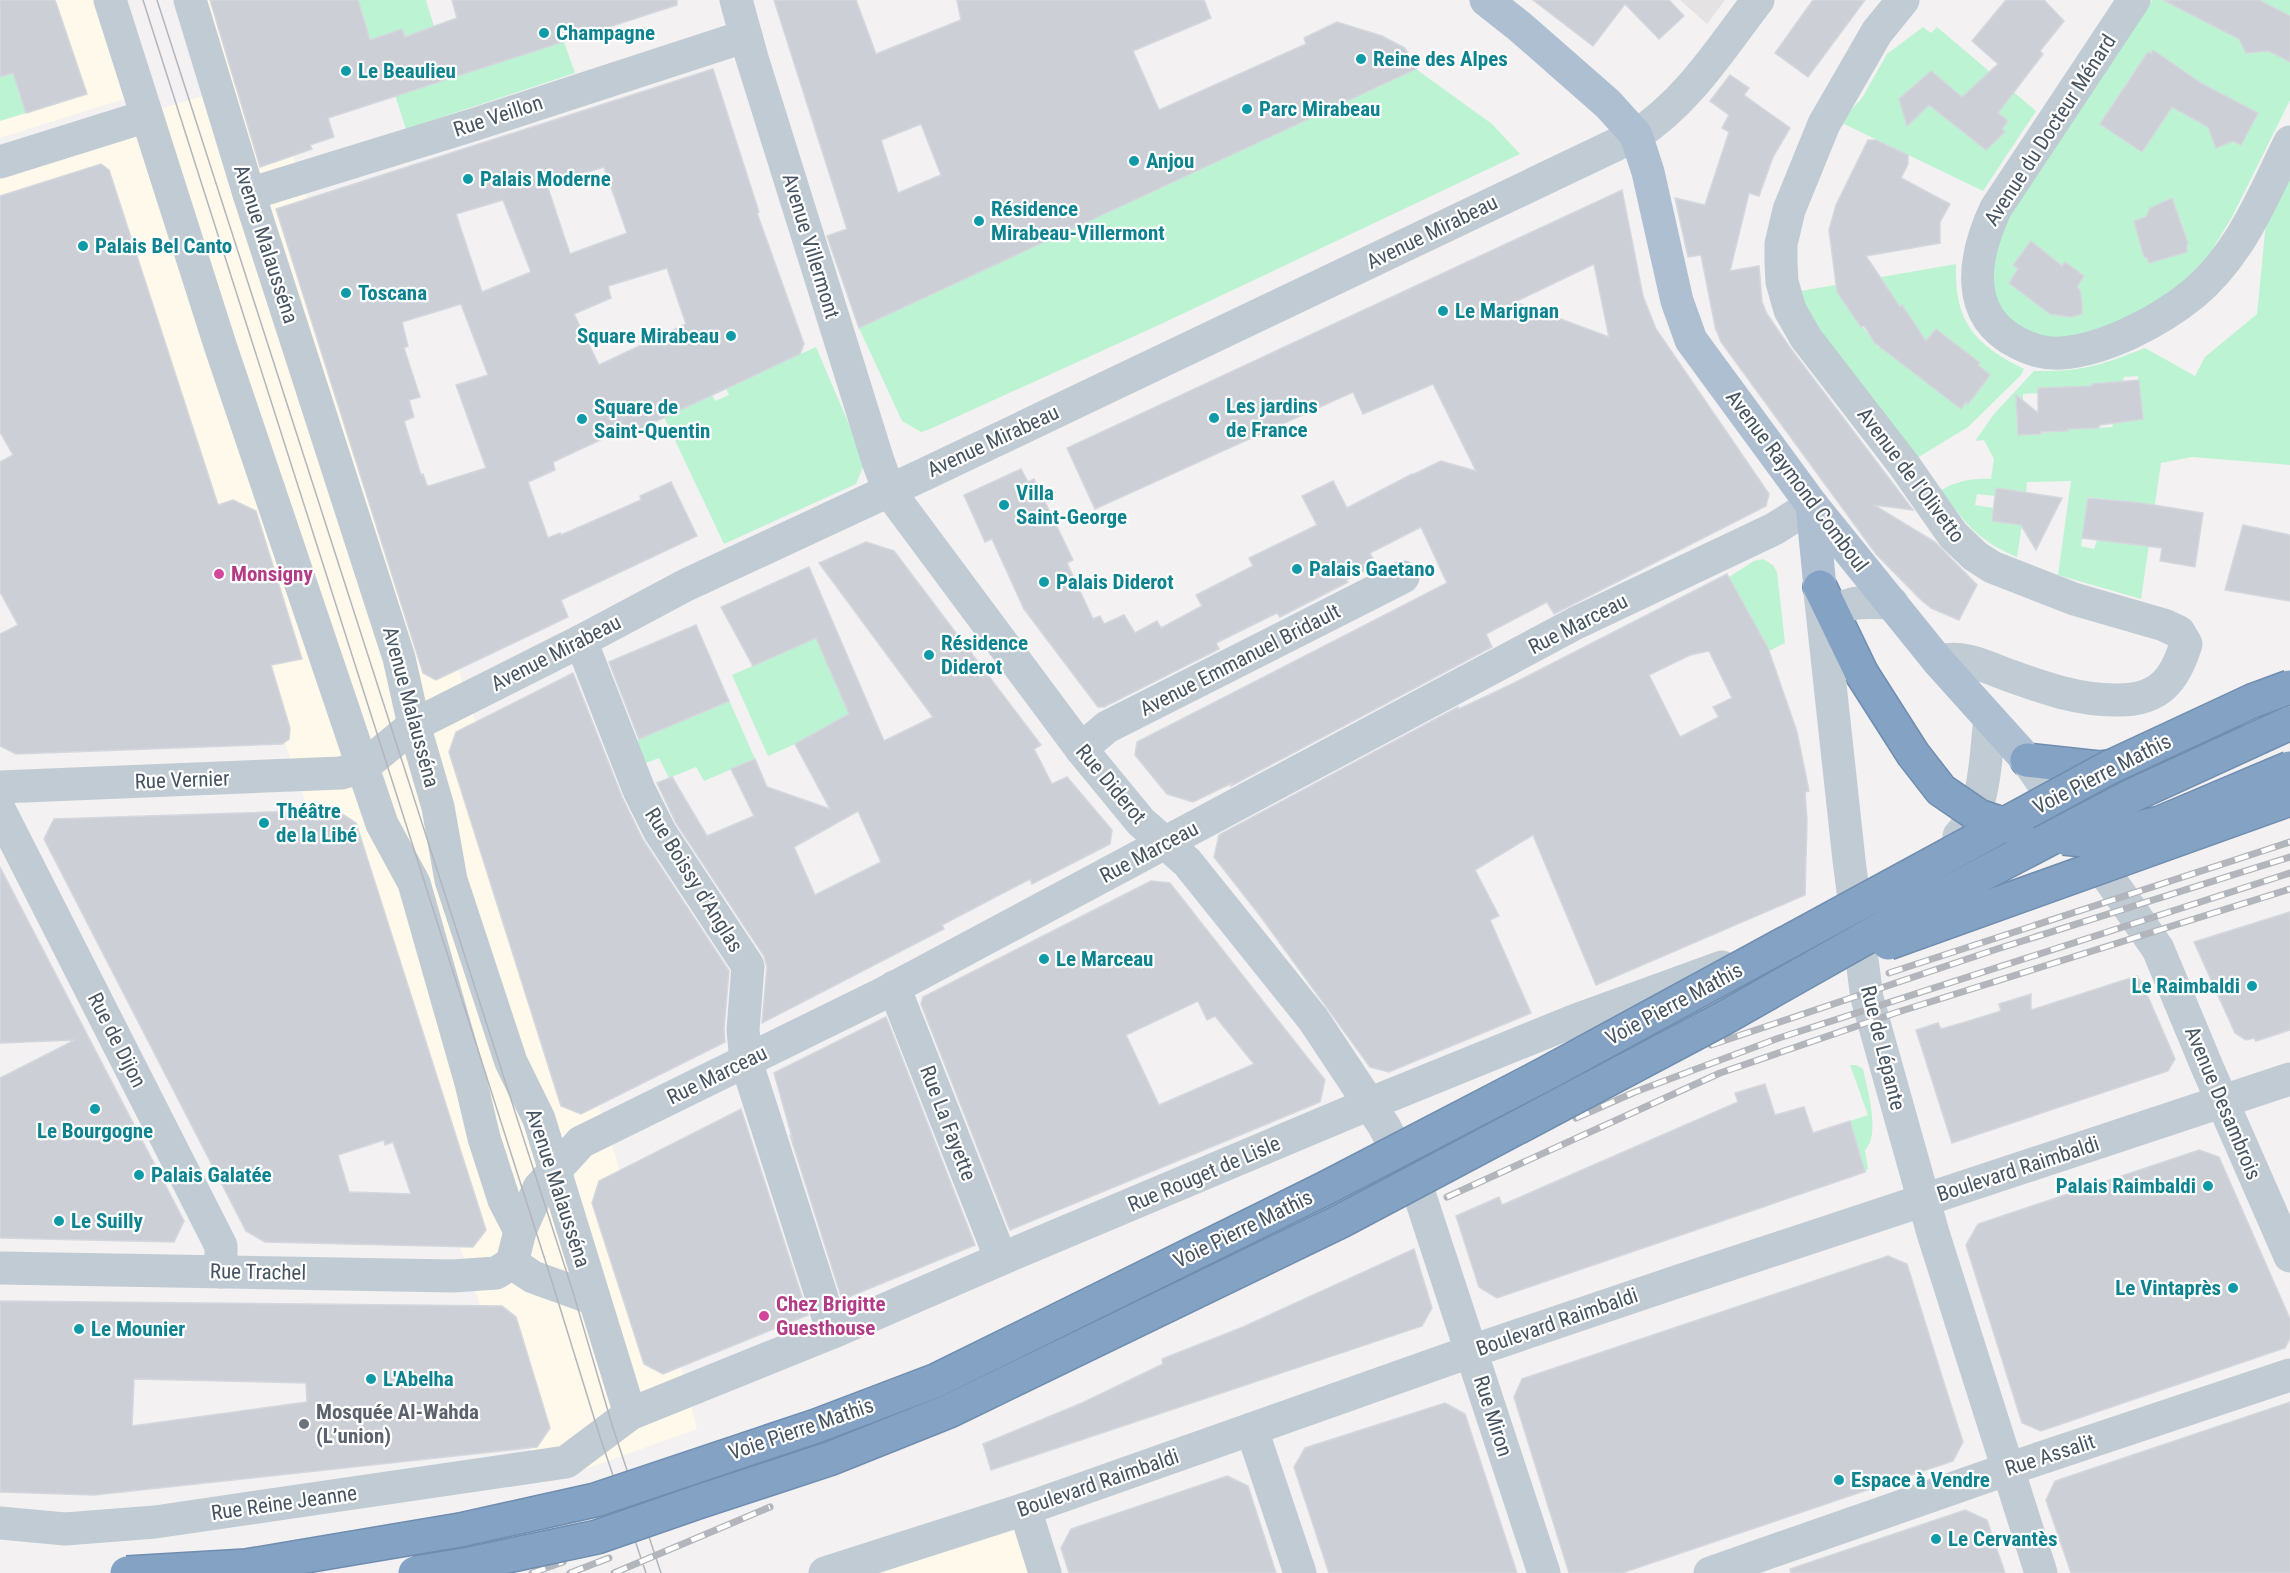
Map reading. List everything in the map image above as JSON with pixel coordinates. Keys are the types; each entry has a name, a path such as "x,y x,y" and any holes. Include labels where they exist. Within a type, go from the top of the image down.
{"highway":[{"path":"1825,607 1862,674 1913,754 1941,790 1980,816 2031,834 2083,840 2160,823 2290,768"},
{"name":"Voie Pierre Mathis","path":"127,1573 246,1566 460,1530 595,1500 816,1426 937,1380 1324,1189 1537,1078 2108,768 2252,701 2290,687"},
{"name":"Voie Pierre Mathis","path":"415,1573 470,1564 597,1537 829,1459 949,1411 1341,1221 1562,1105 1815,968 1920,907 2120,802 2290,723"},
{"path":"2027,760 2099,768 2161,760 2251,732 2065,814"},
{"path":"1815,968 2290,799"}],"main road":[{"name":"Avenue Raymond Comboul","path":"1486,0 1608,104 1636,135 1648,172 1677,301 1691,340 1846,548 1938,661 2027,760"},
{"name":"Rue de Lépante","path":"1812,505 1825,607"}],"street":[{"path":"110,0 224,359 382,824 414,884 471,1083 484,1138 504,1200 520,1231 512,1263 533,1277 594,1299"},
{"name":"Avenue Malausséna","path":"190,0 249,194 399,658 414,725 438,807 454,891 511,1062 539,1119 630,1414"},
{"name":"Avenue Villermont","path":"736,0 874,450 890,491"},
{"name":"Avenue Mirabeau","path":"363,767 414,725 686,585 890,491 1636,135 1655,123 1673,106 1758,0"},
{"name":"Avenue de l'Olivetto","path":"1903,0 1877,32 1824,124 1789,210 1781,244 1781,263 1782,282 1790,310 1806,338 1904,465 1953,535 1975,556 1992,567 2074,599 2164,625 2179,632 2186,644 2175,671 2167,681 2155,693 2132,700 2099,701 2059,692 1969,660 1952,658 1938,661"},
{"name":"Avenue du Docteur Ménard","path":"2134,0 1996,208 1983,235 1978,262 1977,289 1985,314 2003,335 2036,352 2062,352 2095,346 2154,322 2192,294 2219,270 2241,240 2290,142"},
{"name":"Rue Veillon","path":"249,194 746,36"},
{"path":"0,162 147,116"},
{"name":"Rue Diderot","path":"890,491 1081,749 1141,822 1187,862 1313,1019 1384,1126 1419,1190"},
{"name":"Rue Marceau","path":"520,1231 539,1188 580,1142 894,987 1576,623 1774,529 1812,505"},
{"path":"1774,529 1846,548"},
{"name":"Avenue Emmanuel Bridault","path":"1081,749 1107,727 1403,577"},
{"path":"1825,607 1854,602 1892,603"},
{"name":"Rue de Lépante","path":"1825,607 1849,860 1867,998 1924,1200 2041,1573"},
{"name":"Rue Boissy d'Anglas","path":"581,641 639,790 660,832 748,966 743,1030 747,1061 833,1332"},
{"path":"1857,917 1948,847 1966,830 1981,795 1990,719"},
{"name":"Avenue Raymond Comboul","path":"2027,760 2158,949"},
{"name":"Rue Vernier","path":"0,787 341,774 363,767"},
{"name":"Rue de Dijon","path":"0,811 221,1246 221,1272"},
{"path":"1857,917 2065,814"},
{"name":"Rue Rouget de Lisle","path":"566,1462 630,1414 833,1332 1369,1104 1576,1020 1857,917"},
{"name":"Avenue Desambrois","path":"2158,949 2290,1256"},
{"name":"Rue La Fayette","path":"894,987 1001,1259"},
{"name":"Boulevard Raimbaldi","path":"825,1573 1024,1509 1472,1351 2290,1078"},
{"name":"Rue Miron","path":"1419,1190 1544,1573"},
{"name":"Rue Trachel","path":"0,1268 453,1275 496,1273 512,1263"},
{"name":"Rue Assalit","path":"1710,1573 2008,1469 2290,1375"},
{"path":"1252,1430 1300,1573"},
{"name":"Rue Reine Jeanne","path":"0,1523 65,1529 155,1522 566,1462"},
{"path":"1024,1509 1045,1573"}],"shaded area":[{"path":"0,0 94,0 124,99 0,138"},
{"path":"197,0 243,0 674,1338 697,1429 542,1483 92,187 0,217 0,157 226,89"},
{"path":"1680,0 1725,0 1707,24"},
{"path":"1015,1524 1031,1573 868,1573"}],"green space":[{"path":"350,0 426,0 435,30 405,39 401,29 383,35 371,45"},
{"path":"2152,0 2176,0 2190,14 2219,29 2234,0 2290,0 2290,19 2242,42 2245,51 2266,49 2282,58 2290,58 2290,100 2232,217 2206,260 2165,299 2117,324 2067,337 2045,337 2023,331 1994,302 1993,250 2002,225","holes":["2153,51 2190,81 2142,152 2100,124 2148,53 2151,54","2217,91 2258,113 2211,129 2201,123","2147,217 2181,220 2188,243 2187,252 2150,263 2144,257 2134,221","2031,242 2062,266 2066,263 2084,276 2077,287 2080,291 2077,295 2081,299 2082,309 2071,317 2054,309 2049,314 2010,283 2018,269 2013,264"]},
{"path":"1923,27 1931,33 1937,27 2036,111 1983,191 1840,122 1862,98 1887,54","holes":["1931,71 1962,97 1969,90 2008,122 2002,129 2004,133 1986,150 1929,105 1899,100"]},
{"path":"564,42 575,73 406,129 395,95"},
{"path":"1416,69 1492,124 1520,154 1161,324 930,429 921,432 902,421 859,328"},
{"path":"13,73 26,113 0,121 0,77"},
{"path":"2290,176 2290,465 2192,457 2161,463 2141,599 2058,575 2071,481 2027,482 2026,494 1996,489 1995,496 1977,494 1975,505 1993,508 1993,521 2022,525 2017,557 2003,551 1973,530 1941,490 1965,481 1991,479 1994,459 1984,440 1975,441 1994,414 2034,371 2078,369 2116,359 2145,348 2195,376 2205,357 2257,314 2266,222","holes":["2138,376 2143,419 2112,423 2113,427 2094,428 2092,384 2123,381 2124,377","2066,387 2067,431 2018,435 2016,409 2023,405 2023,394 2038,393 2038,388","2088,497 2140,503 2125,543 2097,540 2094,549 2081,546"]},
{"path":"1956,264 1959,301 1970,329 1992,350 2024,369 2021,375 1968,427 1917,458 1806,313 1795,292","holes":["1902,306 1914,323 1878,347 1852,314 1896,309","1935,329 1979,363 1978,365 1990,375 1968,404 1966,402 1961,408 1906,367"]},
{"path":"816,347 865,462 856,484 724,544 664,417 712,395 715,401 729,395 726,388"},
{"path":"1763,559 1773,565 1777,572 1785,643 1767,652 1729,577 1754,561"},
{"path":"816,638 849,714 768,756 732,675"},
{"path":"729,700 755,759 704,781 696,767 669,778 659,758 641,765 633,742"},
{"path":"1850,1065 1863,1069 1872,1111 1872,1134 1865,1150 1868,1169 1865,1172 1850,1121 1868,1115"}],"building":[{"path":"0,0 55,0 87,94 26,113 13,73 0,77"},
{"path":"210,0 358,0 370,40 402,29 405,37 457,18 452,0 677,0 677,5 328,118 334,137 310,145 312,149 260,167"},
{"path":"774,0 856,0 876,54 961,20 957,0 1204,0 1211,18 1133,51 1159,110 1306,44 1304,38 1337,22 1382,36 1405,48 1416,69 859,328 827,236 847,229","holes":["921,124 941,175 898,193 881,140"]},
{"path":"1533,0 1669,0 1684,16 1659,39 1625,4 1593,46"},
{"path":"1813,0 1865,0 1808,77 1775,53"},
{"path":"2006,0 2044,0 2064,21 2040,51 2043,54 1998,113 2008,121 2002,129 2005,132 1986,150 1929,105 1907,126 1899,99 1931,71 1962,97 1998,64 1972,41"},
{"path":"2163,0 2259,0 2290,16 2290,62 2269,51 2246,53 2239,39"},
{"path":"2153,50 2201,83 2258,113 2241,145 2233,141 2216,148 2208,127 2172,107 2142,152 2100,124 2148,52 2151,54"},
{"path":"713,69 759,212 757,213 804,344 800,354 635,431 632,425 553,462 555,470 528,482 548,538 560,533 561,535 641,500 640,496 671,482 697,536 561,600 568,617 436,680 423,673 276,209","holes":["604,167 627,233 570,254 547,185","503,200 531,272 482,292 456,214","667,268 686,324 599,365 574,314 611,298 608,286","461,304 488,375 456,385 486,468 429,486 423,474 421,475 404,421 414,417 409,400 420,397 404,348 408,346 402,322"]},
{"path":"1730,75 1749,88 1744,95 1790,128 1773,157 1759,196 1749,193 1730,271 1759,266 1762,302 1767,314 1913,510 1874,505 1935,542 1977,585 1959,620 1931,608 1876,554 1721,342 1716,329 1716,331 1701,255 1688,257 1675,198 1705,205 1729,132 1722,128 1729,115 1710,101"},
{"path":"1868,140 1876,140 1908,155 1908,164 1901,178 1950,204 1940,222 1940,243 1866,256 1926,341 1936,329 1980,363 1978,365 1990,375 1968,404 1966,402 1961,409 1875,343 1837,292 1829,230 1836,205"},
{"path":"101,164 109,170 218,505 233,500 256,511 302,659 271,665 290,728 289,739 282,744 16,754 0,746 0,634 18,625 0,592 0,462 13,455 0,432 0,196"},
{"path":"1622,190 1643,296 1656,329 1769,494 1766,506 1554,614 1547,602 1486,634 1492,647 1231,786 1232,783 1193,802 1167,794 1135,755 1137,742 1447,583 1421,527 1370,553 1376,565 1346,580 1348,582 1280,617 1277,613 1216,643 1219,649 1104,707 1098,707 1024,609 992,539 985,542 964,495 1021,469 1028,482 1034,479 1073,560 1067,563 1093,619 1100,616 1104,624 1124,615 1135,633 1157,621 1161,628 1202,606 1196,595 1253,566 1249,558 1317,525 1302,496 1333,481 1347,508 1441,461 1476,471 1433,384 1363,414 1353,392 1095,509 1067,448","holes":["1594,264 1609,337 1515,302"]},
{"path":"2172,198 2188,243 2187,252 2149,263 2144,257 2134,221 2146,217 2150,208"},
{"path":"2031,241 2062,266 2065,262 2084,276 2077,287 2080,290 2082,314 2071,317 2050,314 2009,283 2018,269 2013,265"},
{"path":"2139,380 2143,419 2100,425 2098,428 2018,435 2016,395 2038,413 2038,388 2092,386 2092,384"},
{"path":"1996,488 2062,498 2036,550 2021,525 1992,521"},
{"path":"2088,498 2141,503 2203,513 2195,567 2160,561 2162,548 2082,538"},
{"path":"2243,525 2290,535 2290,601 2225,590"},
{"path":"866,542 894,551 1041,745 1034,749 1052,784 1067,777 1112,830 1110,844 1032,884 1030,879 942,925 944,929 762,1023 767,967 764,956 676,823 657,783 672,777 707,836 754,816 731,769 755,759 767,787 830,809 795,744 849,714 816,638 753,666 721,607 809,567 884,741 933,717 819,563","holes":["858,811 881,862 815,895 794,847"]},
{"path":"1727,574 1768,648 1797,732 1809,791 1805,792 1807,820 1805,895 1596,985 1533,835 1475,870 1499,916 1490,920 1531,1013 1389,1072 1370,1067 1261,917 1214,857 1219,835 1458,707 1459,709","holes":["1709,651 1732,698 1713,707 1719,717 1680,737 1649,675 1690,655"]},
{"path":"696,625 729,701 639,739 609,662"},
{"path":"573,673 622,797 643,840 729,971 725,1042 581,1114 561,1106 449,752 456,732"},
{"path":"336,810 356,823 486,1230 473,1247 265,1242 246,1231 44,839 54,819","holes":["384,1140 385,1145 393,1142 411,1194 349,1192 338,1155"]},
{"path":"0,867 184,1221 174,1242 0,1238 0,1078 75,1040 0,1043"},
{"path":"1151,881 1170,883 1325,1080 1320,1102 1010,1230 921,1004 923,997","holes":["1198,1001 1207,1020 1215,1016 1254,1064 1159,1105 1126,1035"]},
{"name":"Le Raimbaldi","path":"2290,912 2290,1030 2256,1041 2254,1038 2246,1040 2235,1033 2194,942"},
{"path":"2137,976 2175,1059 2168,1071 1952,1143 1916,1030 1938,1023 1941,1029 2001,1011 1999,1004 2031,994 2031,1010"},
{"path":"886,1017 975,1245 849,1297 841,1296 790,1135 792,1137 774,1073"},
{"path":"1765,1084 1775,1115 1804,1107 1813,1133 1850,1121 1865,1172 1497,1298 1479,1287 1456,1216 1499,1197 1502,1205 1738,1102 1735,1093"},
{"path":"741,1109 808,1315 663,1374 644,1364 592,1203 599,1181"},
{"path":"2199,1150 2219,1157 2290,1319 2290,1338 2285,1348 2041,1431 2022,1423 1966,1245 1978,1224"},
{"path":"1414,1249 1432,1308 1422,1326 991,1470 983,1444 1082,1403 1163,1364 1162,1359 1243,1327"},
{"path":"1888,1256 1907,1264 1963,1442 1953,1461 1622,1573 1569,1573 1514,1397 1522,1379"},
{"path":"0,1301 502,1306 516,1317 550,1428 537,1447 94,1495 0,1492","holes":["134,1379 306,1383 307,1402 132,1426"]},
{"path":"2290,1402 2290,1573 2071,1573 2046,1500 2055,1481"},
{"path":"1445,1403 1465,1414 1517,1573 1329,1573 1294,1467 1305,1448"},
{"path":"1227,1476 1248,1486 1276,1573 1069,1573 1061,1548 1071,1529"},
{"name":"Le Cervantès","path":"1965,1510 1987,1520 2005,1573 1791,1573 1790,1569"}],"tram line":[{"path":"143,0 600,1437 646,1573"},
{"path":"157,0 573,1292 613,1428 661,1573"}],"railway":[{"path":"1889,973 2290,842"},
{"path":"1711,1045 1997,949 2290,857"},
{"path":"1576,1118 1635,1092 1779,1038 2290,873"},
{"path":"1447,1197 1720,1073 1898,1012 2290,889"},
{"path":"614,1573 770,1507"},
{"path":"570,1573 609,1558"},
{"path":"532,1573 563,1562"}],"place":[{"name":"Champagne","path":"544,33"},
{"name":"Reine des Alpes","path":"1361,59"},
{"name":"Le Beaulieu","path":"346,71"},
{"name":"Parc Mirabeau","path":"1247,109"},
{"name":"Anjou","path":"1134,161"},
{"name":"Palais Moderne","path":"468,179"},
{"name":"Résidence Mirabeau-Villermont","path":"979,221"},
{"name":"Palais Bel Canto","path":"83,246"},
{"name":"Toscana","path":"346,293"},
{"name":"Le Marignan","path":"1443,311"},
{"name":"Square Mirabeau","path":"731,336"},
{"name":"Les jardins de France","path":"1214,418"},
{"name":"Square de Saint-Quentin","path":"582,419"},
{"name":"Villa Saint-George","path":"1004,505"},
{"name":"Palais Gaetano","path":"1297,569"},
{"name":"Monsigny","path":"219,574"},
{"name":"Palais Diderot","path":"1044,582"},
{"name":"Résidence Diderot","path":"929,655"},
{"name":"Théâtre de la Libé","path":"264,823"},
{"name":"Le Marceau","path":"1044,959"},
{"name":"Le Raimbaldi","path":"2252,986"},
{"name":"Le Bourgogne","path":"95,1109"},
{"name":"Palais Galatée","path":"139,1175"},
{"name":"Palais Raimbaldi","path":"2208,1186"},
{"name":"Le Suilly","path":"59,1221"},
{"name":"Le Vintaprès","path":"2233,1288"},
{"name":"Chez Brigitte Guesthouse","path":"764,1316"},
{"name":"Le Mounier","path":"79,1329"},
{"name":"L'Abelha","path":"371,1379"},
{"name":"Mosquée Al-Wahda (L’union)","path":"304,1424"},
{"name":"Espace à Vendre","path":"1839,1480"},
{"name":"Le Cervantès","path":"1936,1539"}]}
